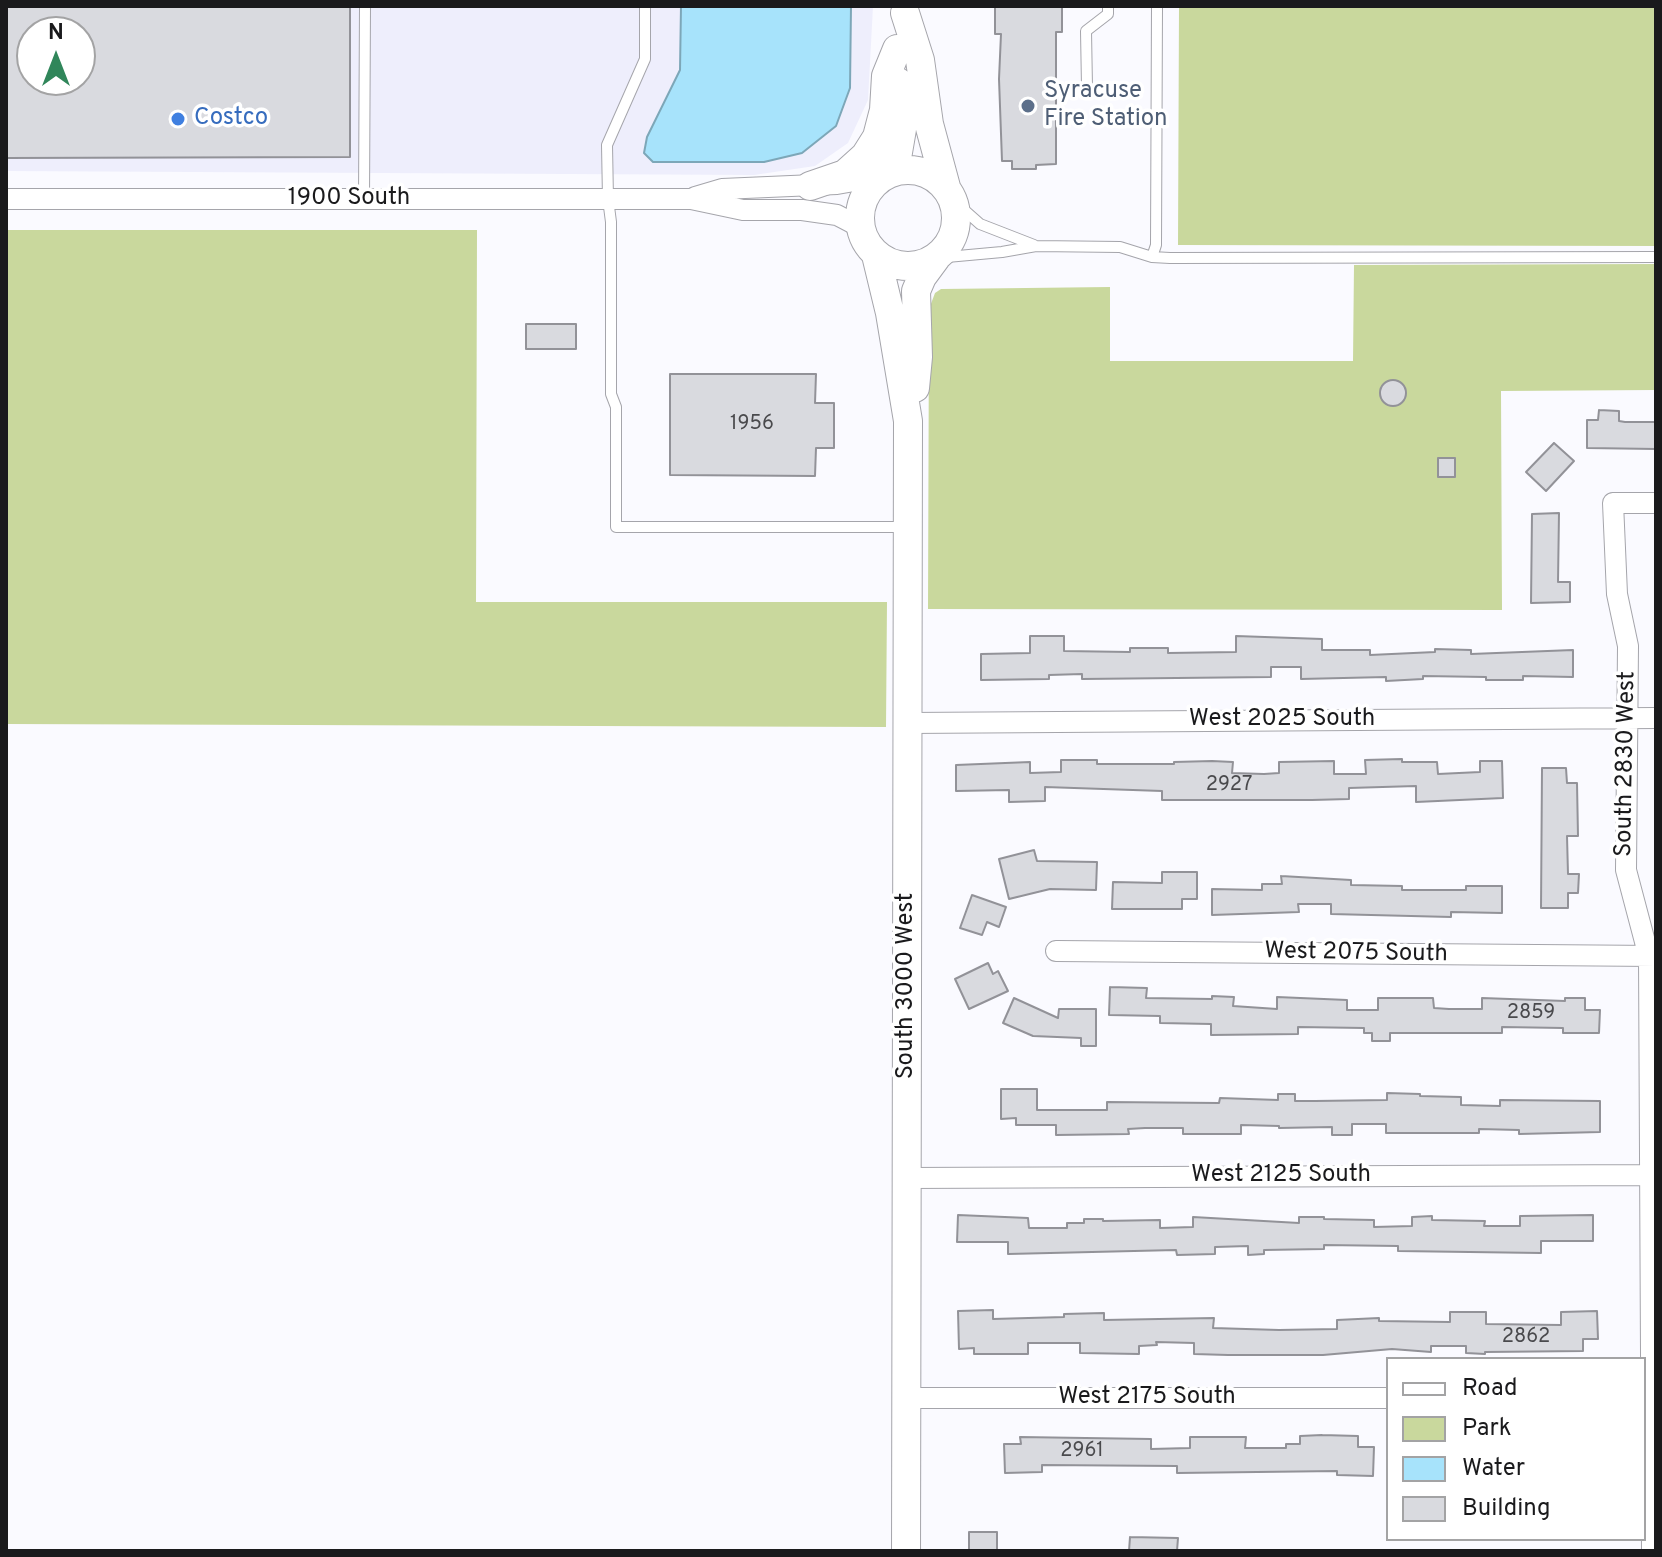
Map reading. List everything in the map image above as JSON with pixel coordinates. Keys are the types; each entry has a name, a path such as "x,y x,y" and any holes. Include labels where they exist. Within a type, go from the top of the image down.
{"street":[{"path":"810,186 845,174 865,156 877,137 884,110 886,76 897,49 905,10"},
{"path":"897,49 902,129 897,158 864,198 860,227 876,255 889,263 905,267 921,265 936,258 955,233 957,217 929,124 920,60 905,10"},
{"path":"691,199 722,189 810,186 883,176 896,171 924,172 950,194"},
{"name":"1900 South","path":"6,199 691,199"},
{"path":"691,199 743,210 802,210 837,215 860,227"},
{"name":"South 3000 West","path":"876,255 890,313 908,421 906,1551"},
{"name":"South 3000 West","path":"908,421 916,387 918,357 916,291 936,258"},
{"name":"South 2830 West","path":"1652,1551 1653,957 1626,870 1628,646 1617,594 1613,503 1656,503"},
{"name":"West 2025 South","path":"908,723 1656,718"},
{"name":"West 2075 South","path":"1056,951 1653,957"},
{"name":"West 2125 South","path":"907,1178 1653,1175"},
{"name":"West 2175 South","path":"907,1398 1386,1398"}],"lane":[{"path":"364,199 365,6"},
{"path":"645,6 645,59 607,145 611,222 611,394 616,407 616,527 908,527"},
{"path":"1087,87 1086,31 1108,14 1108,6"},
{"path":"1152,257 1156,245 1157,6"},
{"path":"950,194 980,224 1036,246"},
{"path":"936,258 1036,246 1120,247 1152,257 1656,257"}],"shaded area":[{"path":"6,6 873,6 868,100 848,143 815,166 754,175 6,171"}],"green space":[{"path":"1179,6 1656,6 1656,246 1178,245"},
{"path":"6,230 477,230 476,602 887,602 886,727 6,724"},
{"path":"1656,264 1656,390 1501,391 1502,610 928,609 929,309 935,293 941,289 1110,287 1110,361 1353,361 1354,265"}],"water":[{"path":"681,6 851,6 850,88 836,126 802,153 764,162 653,162 644,153 647,137 680,70"}],"building":[{"name":"Costco","path":"6,6 350,6 350,157 6,158"},
{"name":"Syracuse Fire Station","path":"995,6 1062,6 1062,32 1056,32 1056,164 1036,165 1036,169 1012,169 1012,161 1002,161 1001,34 995,34"},
{"path":"526,324 576,324 576,349 526,349"},
{"path":"670,374 816,374 815,403 834,403 834,448 816,448 815,476 670,475"},
{"path":"1393,380 1402,384 1406,393 1402,402 1393,406 1384,402 1380,393 1384,384"},
{"path":"1599,410 1619,411 1619,421 1656,422 1656,449 1587,448 1587,420 1598,420"},
{"path":"1554,443 1574,461 1546,491 1526,472"},
{"path":"1438,458 1455,458 1455,477 1438,477"},
{"path":"1559,513 1558,582 1570,582 1570,602 1531,603 1532,514"},
{"path":"1030,636 1064,636 1064,651 1130,652 1130,648 1168,648 1168,653 1236,652 1236,636 1322,639 1322,650 1370,650 1370,655 1435,652 1435,649 1471,650 1471,654 1573,650 1573,677 1523,676 1523,680 1423,676 1423,679 1386,681 1386,677 1301,679 1301,667 1271,667 1271,677 1082,679 1082,674 1049,675 1049,679 981,680 981,654 1030,653"},
{"path":"1402,759 1402,762 1437,762 1438,774 1480,772 1480,761 1502,761 1503,798 1416,802 1416,786 1349,788 1349,799 1312,800 1162,800 1162,791 1045,787 1045,801 1009,802 1009,790 956,791 956,765 1030,762 1030,773 1061,772 1061,760 1097,760 1097,764 1212,761 1233,762 1232,773 1264,774 1279,773 1279,762 1334,761 1334,774 1366,774 1365,760"},
{"path":"1542,768 1566,768 1567,783 1577,783 1578,836 1567,836 1568,874 1579,874 1578,893 1568,893 1568,908 1541,908"},
{"path":"1034,850 1037,861 1097,862 1096,890 1050,889 1009,899 999,859"},
{"path":"1162,872 1197,872 1197,899 1182,899 1182,909 1112,909 1113,882 1162,883"},
{"path":"1281,876 1351,880 1351,885 1402,886 1402,890 1466,890 1466,886 1502,886 1502,913 1451,912 1451,917 1331,914 1331,904 1298,904 1299,912 1212,915 1212,889 1262,890 1262,884 1282,884"},
{"path":"972,895 1006,907 999,927 987,922 982,935 960,928"},
{"path":"988,963 993,974 998,971 1008,991 969,1009 955,979"},
{"path":"1110,987 1147,988 1146,998 1234,997 1233,1006 1277,1009 1277,997 1347,1000 1347,1010 1378,1010 1378,998 1433,998 1434,1008 1482,1009 1482,998 1565,1001 1565,998 1585,998 1585,1010 1600,1010 1599,1033 1563,1033 1563,1028 1502,1027 1502,1033 1390,1033 1390,1041 1372,1041 1372,1033 1364,1033 1364,1028 1298,1027 1298,1034 1211,1035 1211,1024 1160,1023 1160,1016 1109,1015"},
{"path":"1014,998 1058,1018 1059,1009 1096,1009 1096,1046 1081,1046 1081,1038 1033,1036 1003,1023"},
{"path":"1001,1089 1037,1089 1037,1110 1107,1110 1107,1102 1219,1103 1220,1098 1278,1100 1278,1094 1295,1094 1295,1101 1315,1101 1387,1100 1387,1093 1420,1094 1461,1097 1461,1105 1500,1106 1500,1100 1600,1101 1600,1132 1519,1134 1519,1130 1479,1129 1479,1133 1386,1133 1386,1124 1352,1124 1352,1135 1332,1135 1332,1127 1241,1125 1241,1134 1183,1134 1183,1128 1145,1128 1128,1129 1129,1134 1056,1135 1056,1125 1016,1125 1016,1118 1001,1119"},
{"path":"958,1215 1028,1218 1029,1228 1067,1228 1067,1223 1103,1219 1160,1220 1160,1228 1193,1227 1193,1217 1299,1223 1299,1217 1324,1217 1374,1220 1374,1227 1412,1226 1412,1217 1485,1221 1484,1226 1520,1226 1520,1216 1593,1215 1593,1241 1541,1241 1541,1253 1398,1251 1398,1246 1324,1245 1324,1249 1264,1250 1264,1254 1248,1255 1248,1246 1215,1247 1215,1254 1177,1255 1176,1250 1008,1254 1008,1242 957,1242"},
{"path":"993,1310 993,1319 1104,1313 1104,1320 1214,1318 1213,1328 1279,1330 1337,1329 1337,1320 1379,1318 1379,1321 1450,1322 1450,1312 1486,1312 1486,1324 1561,1325 1561,1312 1597,1311 1598,1339 1583,1339 1583,1351 1485,1354 1466,1353 1466,1346 1431,1346 1431,1352 1392,1349 1323,1355 1194,1354 1194,1343 1156,1342 1157,1345 1139,1346 1139,1354 1080,1353 1080,1343 1028,1343 1028,1354 974,1354 974,1348 959,1349 958,1311"},
{"path":"1300,1436 1358,1436 1358,1447 1374,1447 1373,1476 1337,1475 1337,1471 1177,1473 1177,1466 1042,1465 1042,1472 1005,1473 1004,1444 1021,1444 1020,1437 1151,1439 1151,1449 1190,1448 1190,1437 1246,1437 1245,1448 1286,1448 1286,1444 1300,1444"},
{"path":"969,1532 997,1532 997,1551 969,1551"},
{"path":"1130,1537 1178,1538 1177,1551 1129,1551"}],"place":[{"name":"Syracuse Fire Station","path":"1028,106"},
{"name":"Costco","path":"178,119"}]}
